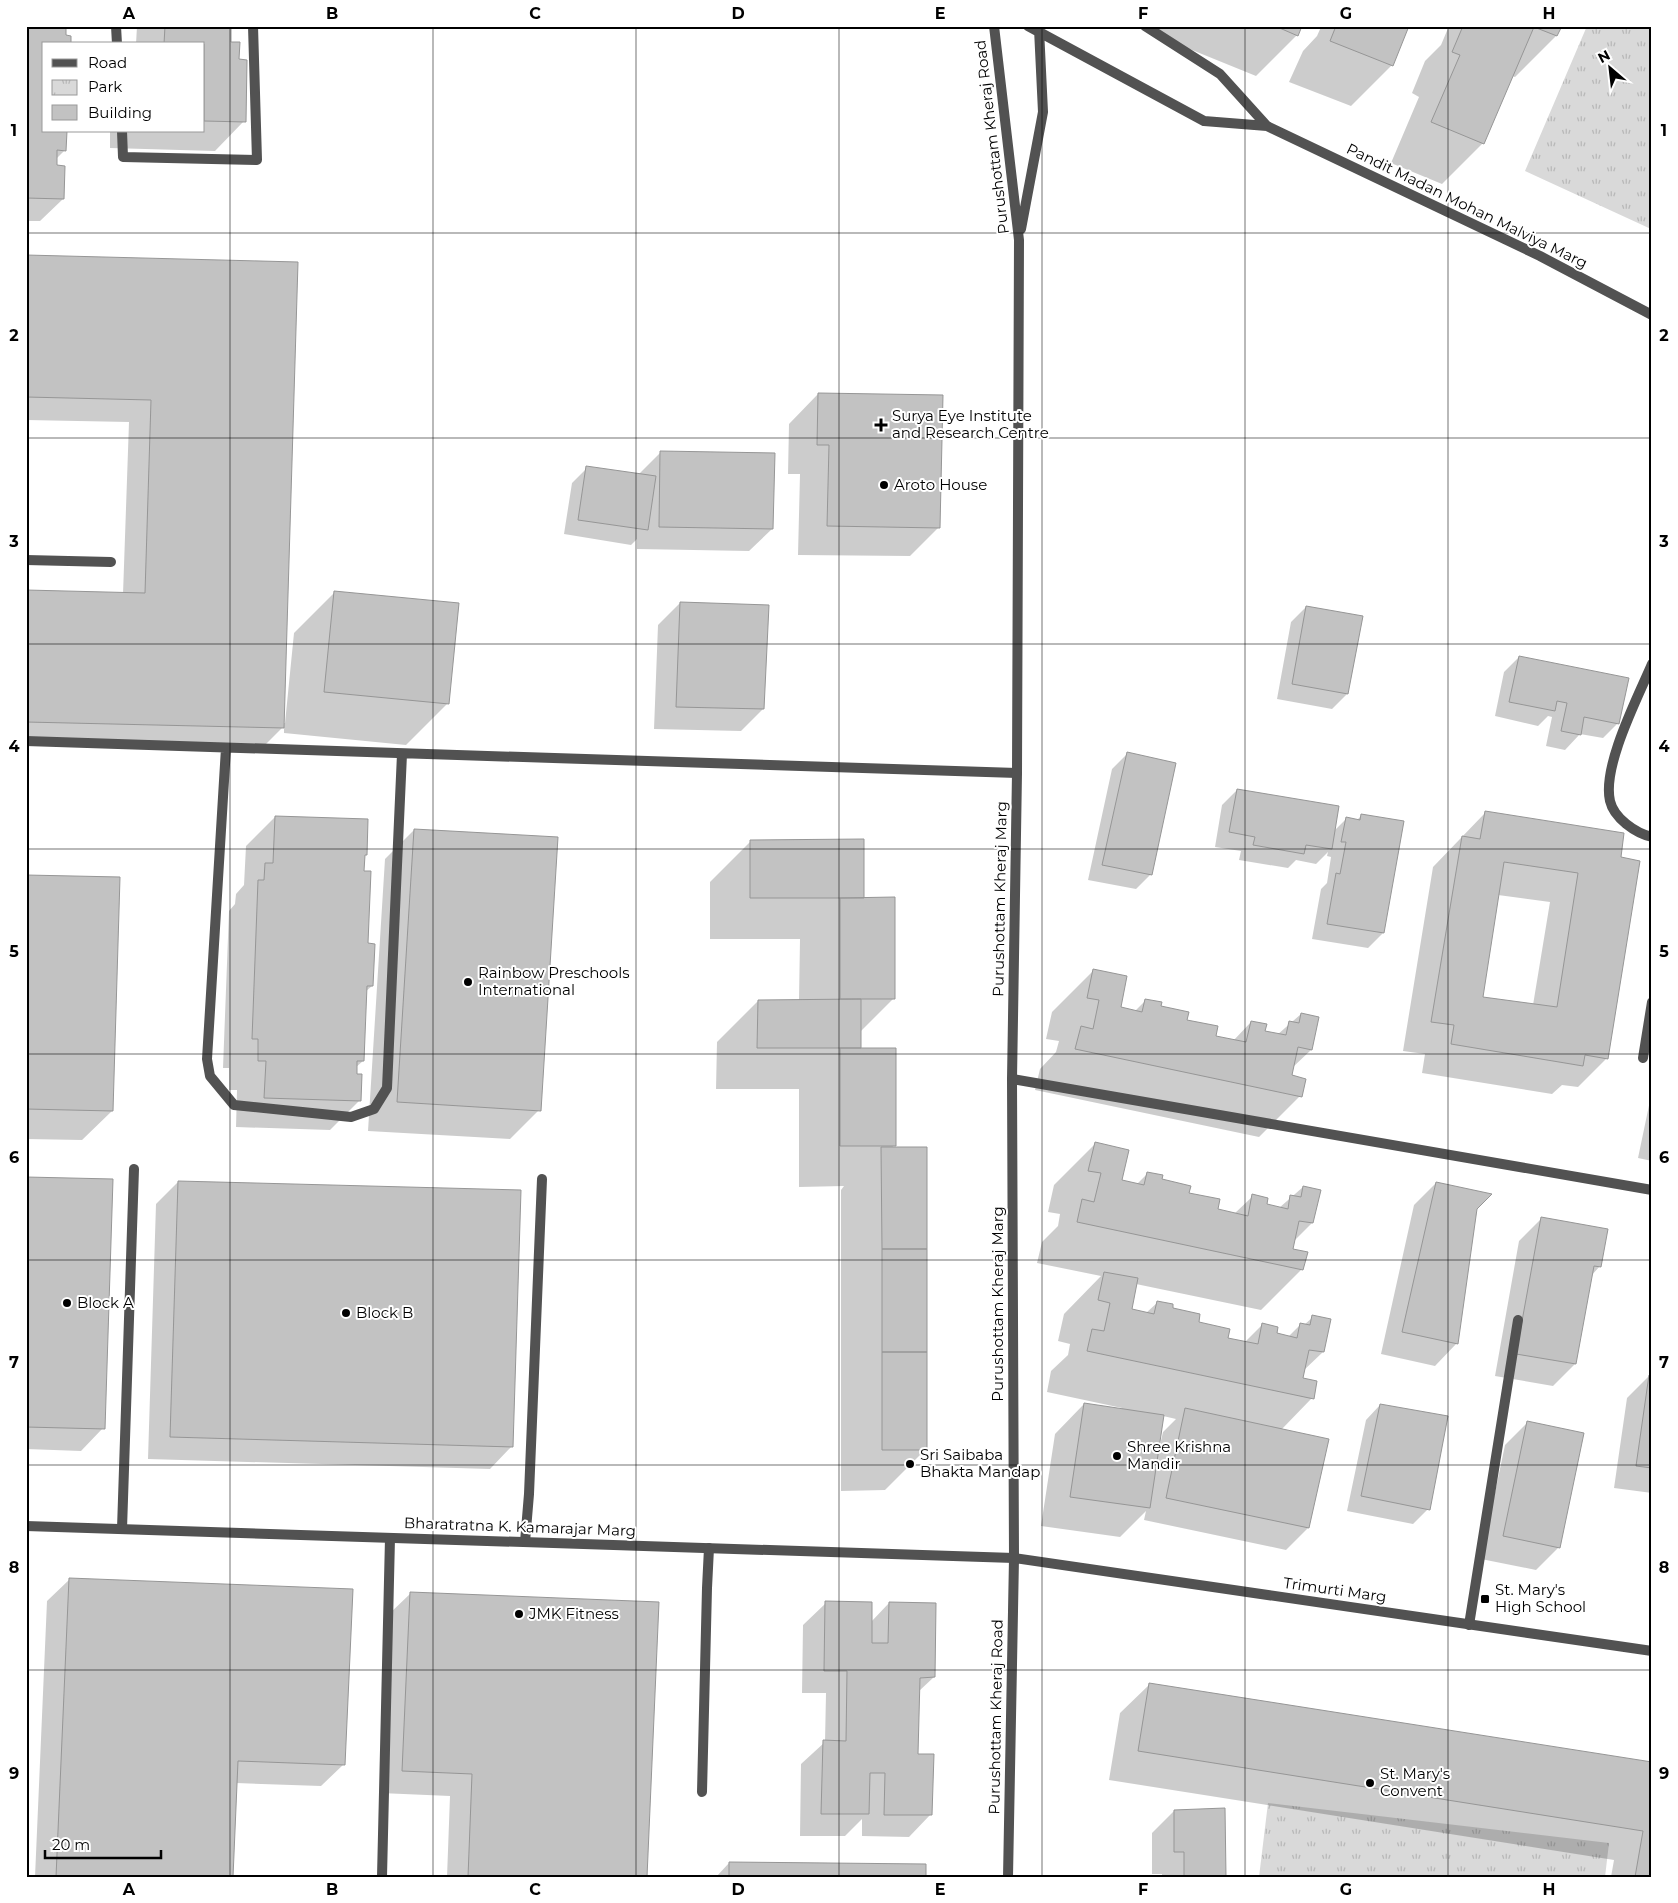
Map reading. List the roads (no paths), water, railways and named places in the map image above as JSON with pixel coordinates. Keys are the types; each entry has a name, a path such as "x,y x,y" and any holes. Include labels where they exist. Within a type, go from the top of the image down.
{"street":[{"path":"116,26 117,42"},
{"path":"122,132 123,157 257,160 253,26"},
{"name":"Purushottam Kheraj Road","path":"994,26 1019,240"},
{"name":"Pandit Madan Mohan Malviya Marg","path":"1028,26 1039,30 1204,121 1267,126 1540,256 1652,315"},
{"name":"Pandit Madan Mohan Malviya Marg","path":"1145,26 1220,74 1267,126"},
{"name":"Purushottam Kheraj Road","path":"1019,240 1043,112 1039,30"},
{"name":"Purushottam Kheraj Marg","path":"1014,1558 1012,1079 1017,773 1019,240"},
{"path":"26,560 111,562"},
{"path":"1652,664 1620,738 1610,780 1610,800 1616,814 1626,824 1652,837"},
{"path":"26,741 1017,773"},
{"path":"226,748 207,1059 210,1076 234,1105 351,1117 374,1108 387,1088 402,754"},
{"path":"1643,1058 1652,1002"},
{"path":"1012,1079 1652,1190"},
{"path":"122,1529 134,1169"},
{"path":"526,1542 542,1179"},
{"path":"1469,1625 1518,1320"},
{"name":"Bharatratna K. Kamarajar Marg","path":"26,1526 1014,1558"},
{"path":"382,1877 390,1538"},
{"path":"702,1792 709,1548"},
{"name":"Purushottam Kheraj Road","path":"1008,1877 1014,1558"},
{"name":"Trimurti Marg","path":"1014,1558 1652,1651"}],"place":[{"name":"Surya Eye Institute and Research Centre","path":"881,425"},
{"name":"Aroto House","path":"884,485"},
{"name":"Rainbow Preschools International","path":"468,982"},
{"name":"Block A","path":"67,1303"},
{"name":"Block B","path":"346,1313"},
{"name":"Shree Krishna Mandir","path":"1117,1456"},
{"name":"Sri Saibaba Bhakta Mandap","path":"910,1464"},
{"name":"St. Mary's High School","path":"1485,1599"},
{"name":"JMK Fitness","path":"519,1614"},
{"name":"St. Mary's Convent","path":"1370,1783"}]}
